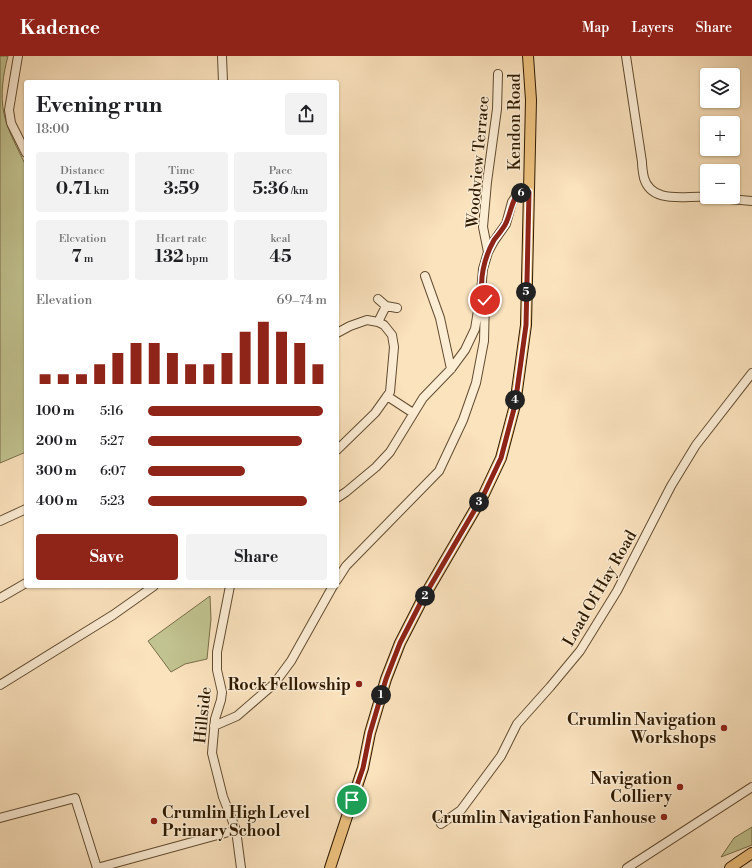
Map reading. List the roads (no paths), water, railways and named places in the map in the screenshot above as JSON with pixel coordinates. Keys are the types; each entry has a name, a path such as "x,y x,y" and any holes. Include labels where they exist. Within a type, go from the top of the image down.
{"main road":[{"name":"Kendon Road","path":"330,868 363,768 370,733 386,679 400,643 421,602 484,494 501,458 515,405 526,325 531,100 528,56"},
{"path":"730,868 752,853"}],"street":[{"path":"18,56 9,110 11,122 24,149"},
{"path":"222,56 223,80"},
{"path":"626,56 644,178 650,190 667,197 700,197"},
{"name":"Woodview Terrace","path":"488,252 483,227 487,182 497,109 498,74"},
{"path":"339,497 381,462 390,452 423,398 451,369 464,350 476,329 483,269 488,252 506,224 512,202 518,193 529,192"},
{"path":"740,200 752,201"},
{"path":"425,276 440,318 451,369"},
{"path":"339,576 346,566 439,471 463,420 476,383 484,341 485,300 481,292"},
{"path":"378,300 386,306 397,308"},
{"path":"378,322 386,306"},
{"path":"339,333 350,326 367,320 378,322 384,325 392,335 394,347 390,392 388,396 375,413 339,448"},
{"name":"Load Of Hay Road","path":"441,824 461,810 501,756 516,724 580,651 617,591 671,486 696,445 727,403 752,373"},
{"path":"388,396 413,413"},
{"path":"0,521 24,510"},
{"path":"0,598 24,584"},
{"path":"0,685 112,615 151,588"},
{"name":"Hillside","path":"230,588 217,652 217,670 222,692 214,726 212,753 223,797 236,830 241,868"},
{"path":"214,726 237,716 274,684 291,661 332,588"},
{"path":"627,868 752,787"},
{"path":"0,818 75,798 97,868 236,830"}],"place":[{"name":"Rock Fellowship","path":"359,684"},
{"name":"Crumlin Navigation Workshops","path":"724,728"},
{"name":"Navigation Colliery","path":"680,787"},
{"name":"Crumlin Navigation Fanhouse","path":"664,817"},
{"name":"Crumlin High Level Primary School","path":"154,821"}]}
